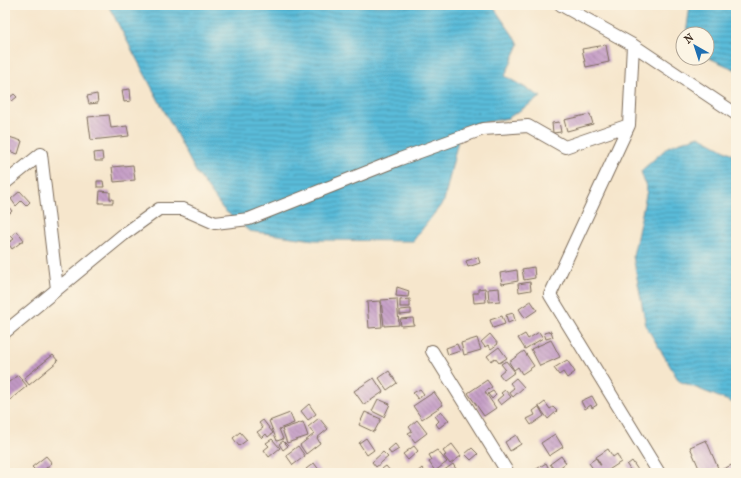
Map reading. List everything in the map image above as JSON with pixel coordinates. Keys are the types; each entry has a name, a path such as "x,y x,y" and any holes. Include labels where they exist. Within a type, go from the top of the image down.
{"street":[{"path":"561,5 633,45 736,114"},
{"path":"633,45 629,125 550,295 659,473"},
{"path":"5,332 123,235 159,209 183,210 215,223 249,219 400,159 482,129 528,126 565,147 629,125"},
{"path":"5,183 40,154 57,289"},
{"path":"432,351 508,473"}],"water":[{"path":"108,5 492,5 519,44 505,76 541,97 508,118 461,127 444,201 413,241 314,240 249,231 223,209 196,172"},
{"path":"690,5 736,5 736,70 715,61 715,26 687,26"},
{"path":"699,136 736,156 736,404 679,381 646,326 633,256 647,190 641,171 669,146"}],"building":[{"path":"606,45 609,62 586,67 582,49"},
{"path":"130,89 131,101 124,102 122,90"},
{"path":"14,94 17,97 12,101 9,98"},
{"path":"97,94 98,103 89,104 87,96"},
{"path":"590,114 593,124 567,131 564,120"},
{"path":"109,115 111,128 127,126 129,136 91,140 88,117"},
{"path":"559,122 561,132 553,133 552,123"},
{"path":"9,137 22,141 18,154 5,150"},
{"path":"102,152 103,161 95,161 94,153"},
{"path":"133,165 135,180 114,182 112,167"},
{"path":"97,181 103,181 104,187 97,187"},
{"path":"20,191 30,202 26,206 21,201 16,206 11,199"},
{"path":"100,191 110,192 110,199 113,199 113,203 99,203"},
{"path":"5,202 12,211 8,215 5,212"},
{"path":"17,231 24,240 12,249 8,243 14,239 11,236"},
{"path":"478,257 480,263 468,267 466,261"},
{"path":"534,267 535,278 524,280 522,269"},
{"path":"517,270 518,281 502,284 500,273"},
{"path":"530,282 531,290 519,292 518,284"},
{"path":"397,287 409,291 408,297 396,296"},
{"path":"485,288 486,302 474,303 473,293 478,293 478,289"},
{"path":"499,288 500,301 489,302 488,289"},
{"path":"397,299 399,325 384,326 381,300"},
{"path":"410,299 410,307 400,307 400,300"},
{"path":"380,301 382,327 369,328 367,302"},
{"path":"531,301 537,310 525,318 519,309"},
{"path":"411,309 411,314 400,315 400,310"},
{"path":"513,313 515,320 508,323 506,315"},
{"path":"502,316 505,324 493,328 490,320"},
{"path":"413,318 414,325 401,326 400,319"},
{"path":"551,331 553,337 546,339 544,333"},
{"path":"539,332 543,338 525,349 518,338 525,334 528,339"},
{"path":"490,334 498,344 491,349 488,345 485,347 481,342"},
{"path":"477,338 481,350 464,355 461,343"},
{"path":"551,340 560,357 540,366 531,349"},
{"path":"457,344 460,351 448,355 446,348"},
{"path":"499,347 507,358 499,363 495,358 491,361 487,356"},
{"path":"524,351 534,366 522,374 518,367 514,370 509,362"},
{"path":"53,355 58,361 29,385 24,378"},
{"path":"567,360 575,372 567,378 563,372 559,375 554,368"},
{"path":"506,361 515,372 504,380 499,374 505,369 501,364"},
{"path":"389,371 397,383 387,390 379,378"},
{"path":"18,375 27,386 5,404 5,385"},
{"path":"374,378 383,392 364,405 354,391"},
{"path":"516,378 524,387 513,397 509,392 514,388 510,383"},
{"path":"487,380 492,387 485,392 496,408 484,416 468,393"},
{"path":"420,389 424,394 418,399 413,393"},
{"path":"505,390 511,397 501,405 497,400 503,395 501,393"},
{"path":"493,391 496,395 492,399 488,394"},
{"path":"434,392 443,405 422,419 413,406"},
{"path":"592,396 597,405 592,408 591,405 585,409 581,401"},
{"path":"378,399 390,404 384,417 372,411"},
{"path":"545,402 550,409 553,407 557,411 548,419 539,407 544,416 531,425 527,419 535,415 533,411"},
{"path":"309,404 316,414 308,420 301,411"},
{"path":"441,411 449,420 439,428 436,424 439,421 435,416"},
{"path":"365,412 381,419 374,432 359,425"},
{"path":"290,413 294,423 279,429 283,439 277,441 269,421"},
{"path":"319,418 328,429 317,438 320,443 306,454 300,445 314,434 308,427"},
{"path":"263,420 273,433 268,437 266,434 262,438 257,432 263,428 259,423"},
{"path":"417,420 427,433 415,442 408,433 412,431 409,427"},
{"path":"303,422 308,436 287,443 282,429"},
{"path":"240,432 247,440 239,446 233,438"},
{"path":"555,434 563,447 549,456 541,443"},
{"path":"516,435 521,444 510,451 505,442"},
{"path":"366,438 374,450 367,455 359,443"},
{"path":"272,439 280,448 269,457 264,450 269,446 266,443"},
{"path":"706,440 718,468 701,473 690,447"},
{"path":"283,441 288,446 283,450 279,444"},
{"path":"395,444 399,449 391,454 388,450"},
{"path":"452,444 461,456 450,464 444,456 446,455 443,451"},
{"path":"298,446 305,456 293,465 286,455"},
{"path":"414,446 418,451 408,460 403,454"},
{"path":"472,448 478,454 471,460 465,454"},
{"path":"608,449 613,457 617,454 621,462 604,473 596,473 589,463 596,458 601,465 596,457"},
{"path":"437,450 447,462 435,471 429,462 432,460 429,455"},
{"path":"383,452 388,457 376,467 372,462"},
{"path":"46,456 52,463 38,473 32,467"},
{"path":"561,456 566,463 555,471 550,464"},
{"path":"632,461 640,473 632,473 627,465"},
{"path":"314,463 320,471 318,473 309,473 306,469"},
{"path":"546,463 550,471 547,473 532,472"},
{"path":"453,464 456,469 451,472 452,473 440,473"},
{"path":"734,464 736,473 722,473 721,470"},
{"path":"386,466 392,473 380,473 379,471"},
{"path":"422,468 426,473 416,473"}]}
